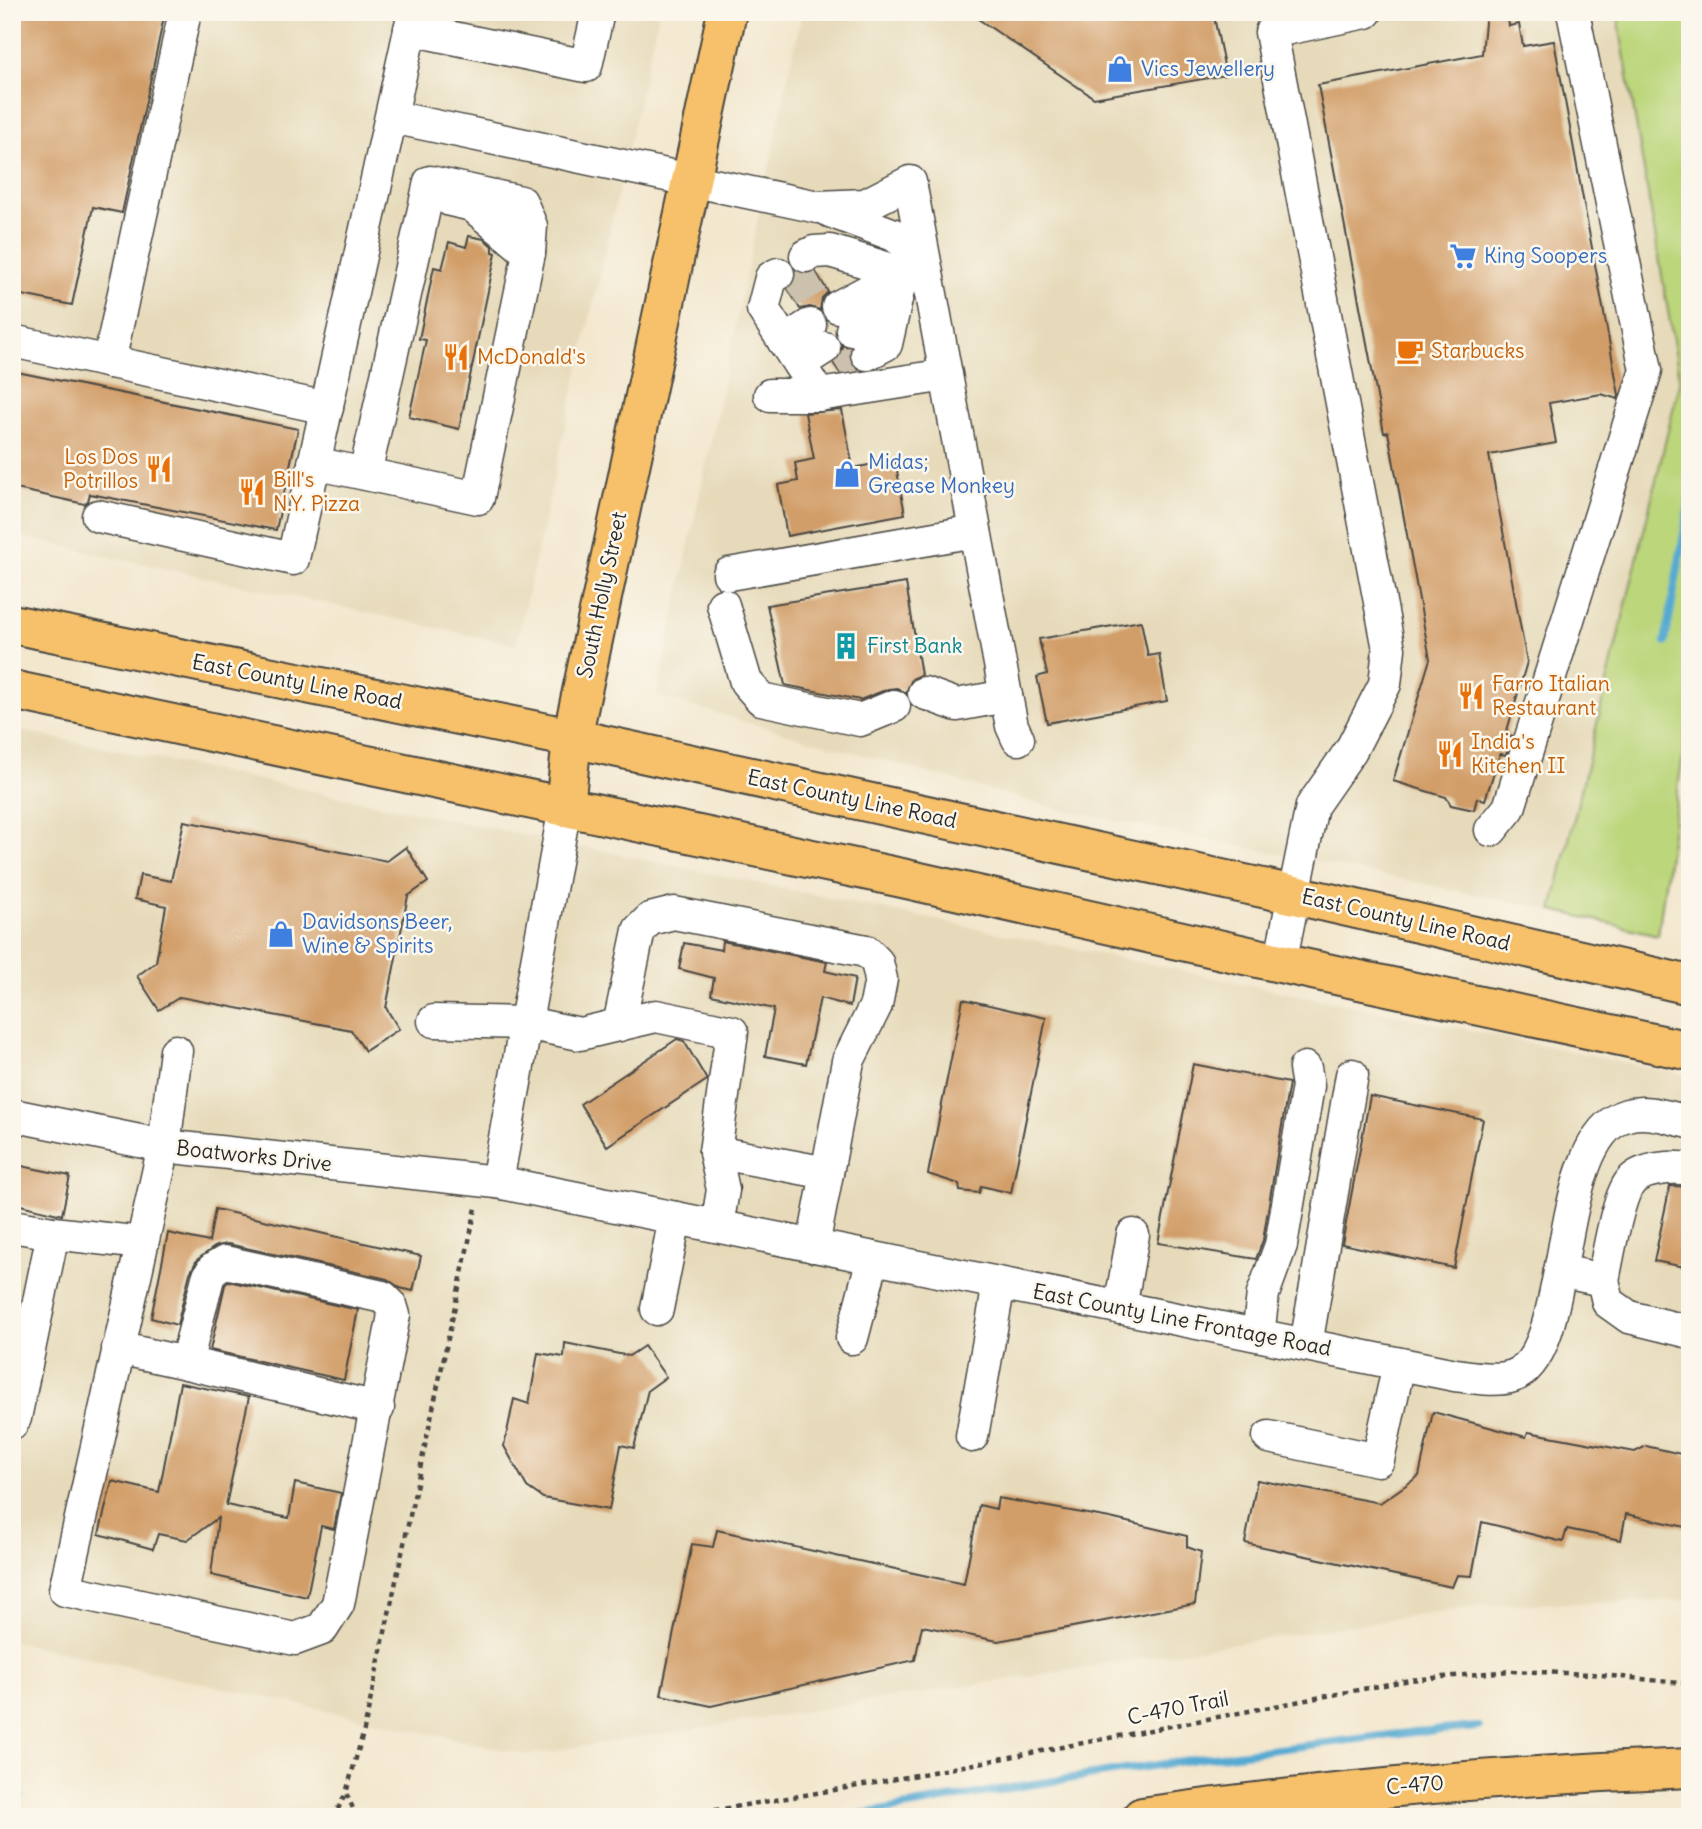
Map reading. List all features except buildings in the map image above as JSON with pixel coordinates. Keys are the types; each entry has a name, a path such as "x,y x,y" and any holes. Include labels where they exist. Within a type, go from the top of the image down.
{"main road":[{"name":"South Holly Street","path":"565,807 572,738 727,12"},
{"name":"East County Line Road","path":"12,624 572,738 1295,895 1690,985"},
{"path":"12,690 902,878 1690,1051"},
{"name":"C-470","path":"1142,1817 1406,1785 1592,1771 1690,1768"}],"street":[{"path":"108,362 185,12"},
{"path":"98,516 293,559 412,20 586,66 598,12"},
{"path":"1280,963 1312,806 1351,750 1385,684 1389,649 1271,32 1366,12"},
{"path":"1491,830 1508,808 1646,370 1573,12"},
{"path":"392,117 818,207 894,235 946,375 1006,696 1012,726 1018,739"},
{"path":"314,463 365,474 478,498 528,253 531,226 521,202 430,182 365,474"},
{"path":"818,207 864,205 910,182 905,268 886,344 852,330 905,268"},
{"path":"812,266 825,273 905,268"},
{"path":"784,283 771,278 763,309 808,357 946,375"},
{"path":"12,341 327,408"},
{"path":"770,395 808,357"},
{"path":"729,574 975,531"},
{"path":"723,605 747,682 761,699 860,720 894,706"},
{"path":"924,693 957,705 1006,696"},
{"name":"South Holly Street","path":"497,1182 565,807"},
{"path":"619,1025 639,930 649,919 674,913 866,951 877,962 881,979 876,1005 848,1061 813,1246"},
{"path":"434,1020 526,1023 580,1034 656,1016 732,1032 715,1152 723,1190 718,1226"},
{"path":"176,1051 163,1146 65,1590 295,1639 322,1629 338,1604 378,1408 394,1315 391,1305 383,1297 225,1262 213,1269 208,1279 186,1363"},
{"path":"1258,1335 1263,1294 1281,1245 1308,1086 1305,1069"},
{"path":"1306,1345 1352,1075"},
{"name":"East County Line Frontage Road","path":"497,1182 1455,1376 1497,1379 1513,1376 1526,1369 1535,1359 1549,1320 1583,1163 1601,1131 1612,1121 1629,1114 1652,1114 1690,1122"},
{"name":"Boatworks Drive","path":"12,1115 163,1146 497,1182"},
{"path":"715,1152 827,1173"},
{"path":"1690,1169 1678,1167 1653,1170 1632,1180 1621,1202 1603,1280 1608,1303 1629,1317 1690,1332"},
{"path":"657,1309 675,1218"},
{"path":"12,1226 142,1243"},
{"path":"12,1423 53,1233"},
{"path":"1120,1308 1132,1235"},
{"path":"852,1338 873,1258"},
{"path":"1560,1271 1603,1280"},
{"path":"972,1436 999,1283"},
{"path":"118,1348 378,1408"},
{"path":"1269,1437 1378,1460 1399,1364"}],"path":[{"path":"331,1817 346,1793 364,1730 474,1210 497,1182"},
{"name":"C-470 Trail","path":"675,1817 870,1784 1410,1680 1510,1671 1591,1674 1690,1684"},
{"path":"346,1793 357,1817"}],"shaded area":[{"path":"12,12 659,12 516,645 12,535"},
{"path":"802,12 1617,12 1680,381 1552,910 1055,808 657,696"},
{"path":"12,729 1690,1076 1690,1600 1479,1605 527,1755 12,1641"}],"green space":[{"path":"1617,12 1690,12 1690,716 1658,935 1552,910 1680,381"}],"waterway":[{"path":"1665,642 1690,500"},
{"path":"846,1817 1196,1759 1415,1732 1479,1727"},
{"path":"12,1795 20,1796"}],"tunnel":[{"path":"790,292 818,276"},
{"path":"839,371 867,354"}],"place":[{"name":"Vics Jewellery","path":"1120,69"},
{"name":"King Soopers","path":"1463,256"},
{"name":"Starbucks","path":"1410,351"},
{"name":"McDonald's","path":"456,357"},
{"name":"Los Dos Potrillos","path":"159,469"},
{"name":"Midas; Grease Monkey","path":"847,474"},
{"name":"Bill's N.Y. Pizza","path":"252,492"},
{"name":"First Bank","path":"846,646"},
{"name":"Farro Italian Restaurant","path":"1471,696"},
{"name":"India's Kitchen II","path":"1450,754"},
{"name":"Davidsons Beer, Wine & Spirits","path":"281,934"}]}
